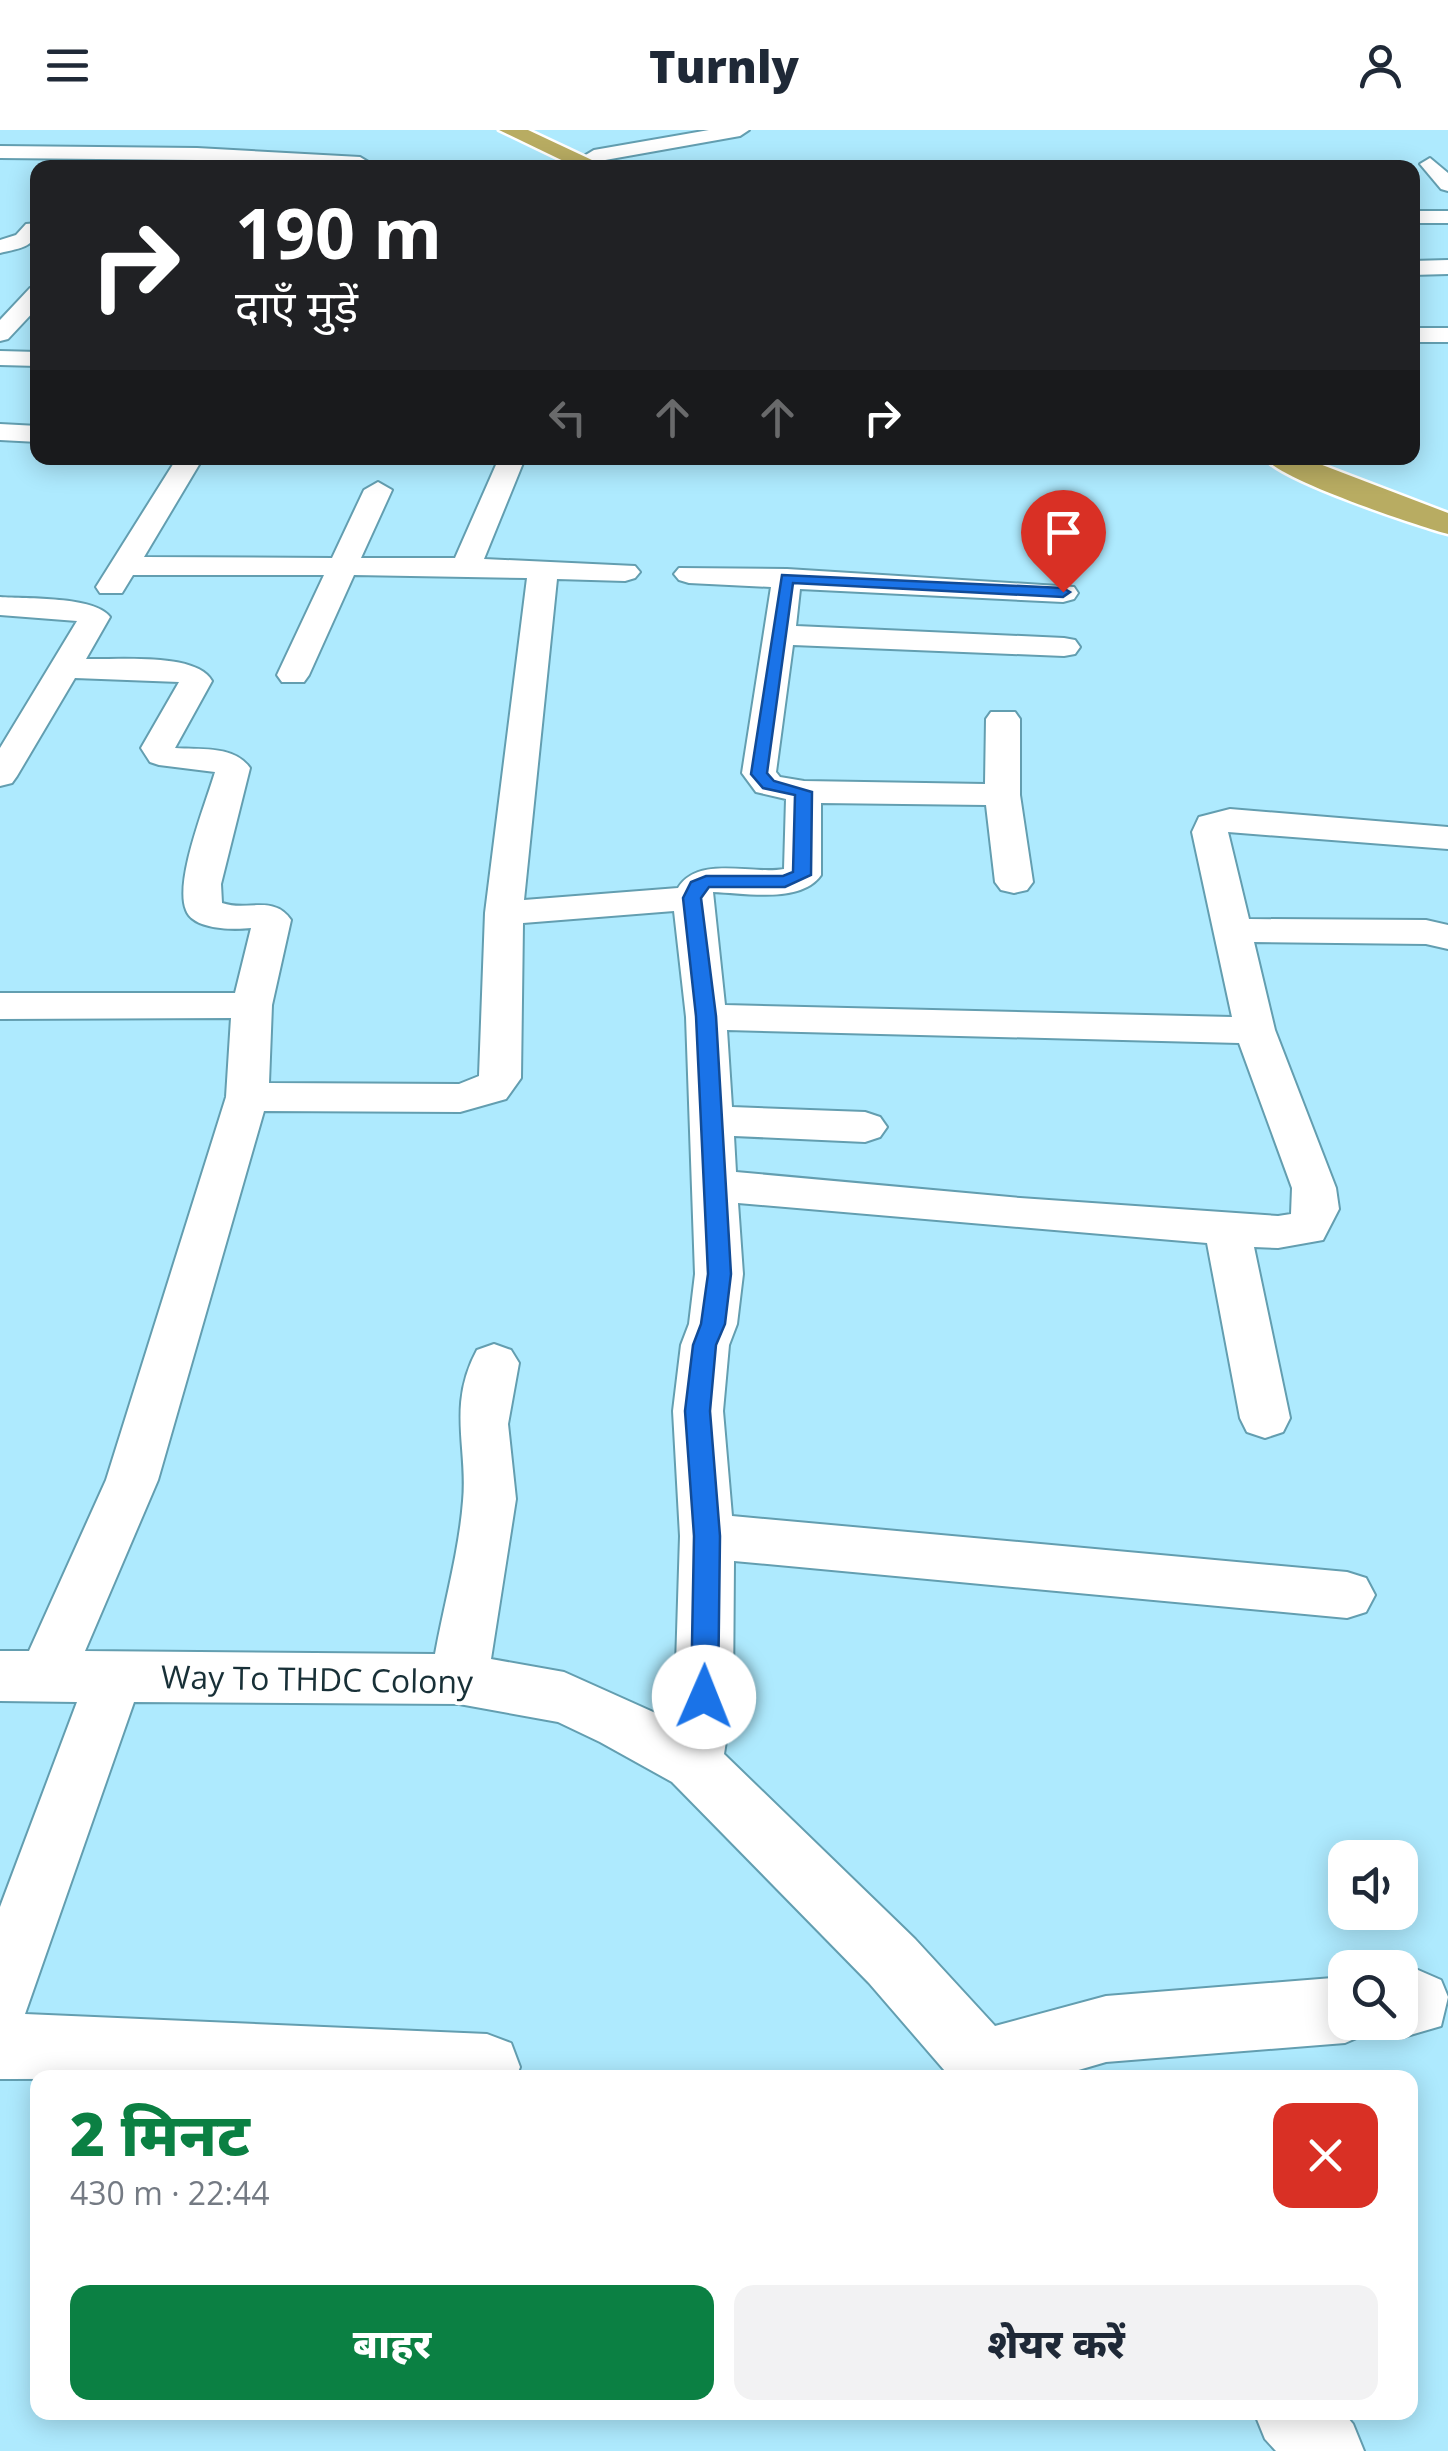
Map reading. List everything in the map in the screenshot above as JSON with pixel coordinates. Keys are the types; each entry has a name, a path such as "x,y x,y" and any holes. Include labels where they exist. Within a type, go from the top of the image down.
{"highway":[{"path":"510,130 591,160"},
{"path":"533,130 592,160"},
{"path":"1295,465 1448,524"},
{"path":"1346,465 1448,506"}],"street":[{"path":"30,152 52,130"},
{"path":"605,160 740,130"},
{"path":"0,152 221,160"},
{"path":"1430,164 1448,185"},
{"path":"1420,218 1448,217"},
{"path":"0,247 24,240 30,232"},
{"path":"0,264 30,258"},
{"path":"1420,268 1447,269"},
{"path":"0,334 30,302"},
{"path":"1420,335 1448,335"},
{"path":"0,358 30,358"},
{"path":"0,432 30,434"},
{"path":"92,615 186,465"},
{"path":"466,567 509,465"},
{"path":"293,675 378,490"},
{"path":"125,566 466,567 625,572"},
{"path":"246,1096 460,1098 491,1089 500,1078 504,913 543,569"},
{"path":"689,574 1063,592"},
{"path":"787,578 759,774 768,785 804,792 1002,795"},
{"path":"0,606 92,615"},
{"path":"0,776 95,622 92,615"},
{"path":"780,635 1064,647"},
{"path":"0,1995 62,1678 132,1480 246,1096 252,1006 272,920 263,915 230,919 204,909 202,884 233,768 219,760 171,759 158,748 196,681 190,674 178,671 66,668"},
{"path":"1003,719 1002,795 1014,882"},
{"path":"692,1762 704,1697 707,1536 698,1411 705,1345 718,1292 706,1016 692,898 697,886 706,882 785,882 802,875 804,792"},
{"path":"712,1186 1228,1229 1307,1229 1316,1209 1314,1188 1255,1030 1210,832 1220,821 1448,838"},
{"path":"504,913 692,898"},
{"path":"1234,930 1426,932 1448,937"},
{"path":"0,1006 252,1006"},
{"path":"706,1016 1255,1030"},
{"path":"710,1121 865,1127"},
{"path":"1228,1229 1266,1418"},
{"path":"460,1679 490,1499 483,1424 494,1363"},
{"path":"707,1536 1347,1595"},
{"name":"Way To THDC Colony","path":"62,1678 460,1679 564,1698 621,1722 692,1762 892,1960 989,2070"},
{"path":"989,2070 1106,2030 1328,2011"},
{"path":"0,2046 487,2067"},
{"path":"1299,2420 1326,2451"}],"route":[{"path":"704,1697 707,1536 698,1411 705,1345 713,1324 719,1274 706,1016 692,898 697,886 715,880 785,882 802,875 804,792 768,785 759,774 787,578 1063,592"}]}
